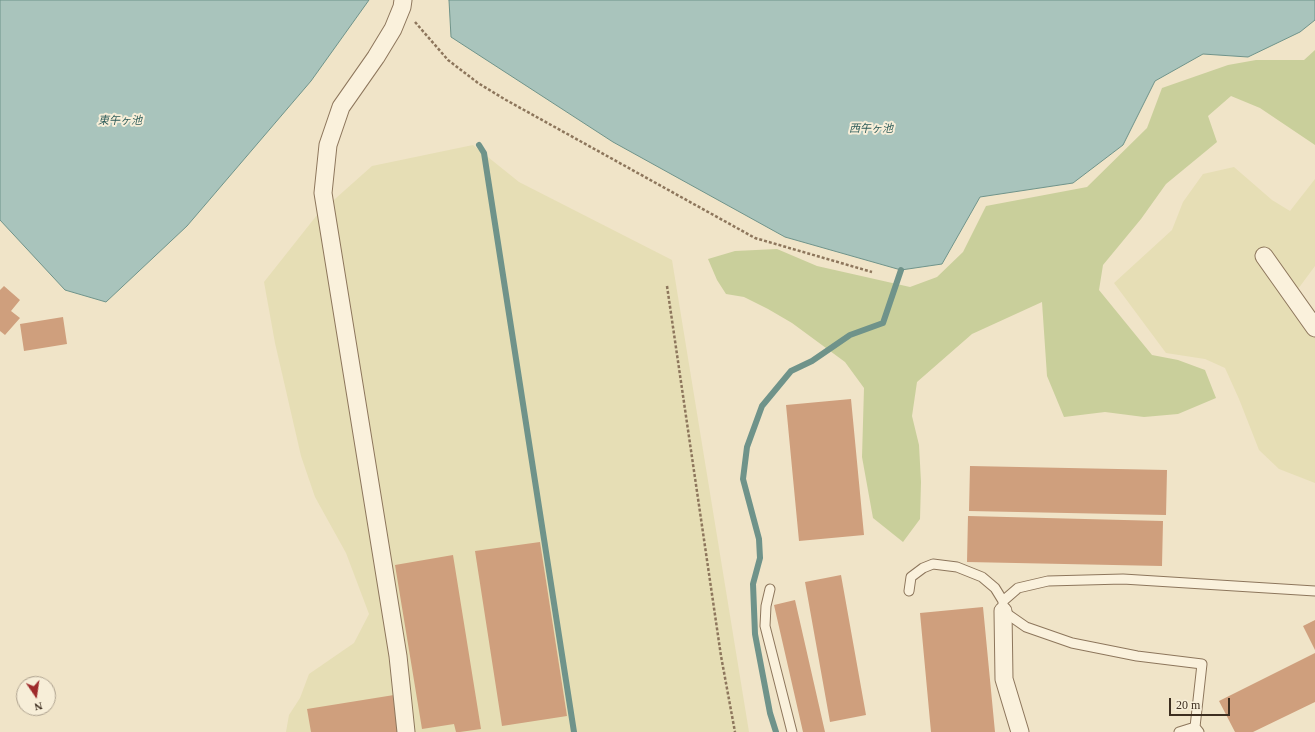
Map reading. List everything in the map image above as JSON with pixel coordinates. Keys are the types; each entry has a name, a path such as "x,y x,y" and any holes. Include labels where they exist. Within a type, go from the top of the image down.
{"street":[{"path":"403,4 393,29 376,57 341,107 328,145 323,193 398,656 406,732"},
{"path":"1264,256 1315,328"},
{"path":"1003,606 1004,679 1020,732"}],"lane":[{"path":"909,591 910,577 923,568 933,564 957,567 982,577 995,588 1003,606 1026,627 1072,643 1137,656 1202,664 1197,730 1179,732"},
{"path":"1003,606 1018,588 1048,581 1123,580 1315,591"},
{"path":"770,589 766,606 765,626 792,732"}],"path":[{"path":"403,4 448,60 478,83 506,100 755,238 872,272"},
{"path":"667,286 721,656 735,732"}],"shaded area":[{"path":"473,145 519,182 672,260 749,732 286,732 289,715 300,698 309,674 354,643 369,614 346,553 315,497 301,456 275,343 264,282 317,215 372,166"},
{"path":"1234,167 1272,200 1290,211 1315,179 1315,266 1298,289 1315,318 1315,483 1279,469 1259,450 1225,368 1205,359 1166,353 1114,283 1172,230 1183,202 1203,174"}],"green space":[{"path":"1315,50 1315,145 1260,108 1231,96 1208,116 1217,142 1166,184 1141,219 1103,265 1099,290 1152,355 1178,360 1205,370 1216,398 1178,414 1144,417 1105,412 1064,417 1047,376 1042,302 972,334 917,382 912,416 919,445 921,482 920,519 903,542 873,518 862,457 864,388 845,362 792,323 744,297 726,294 717,280 708,259 735,251 777,249 817,266 910,287 937,277 963,252 986,206 1087,187 1147,128 1162,88 1228,65 1256,60 1304,60"}],"water":[{"name":"東午ヶ池","path":"0,0 369,0 311,81 187,226 106,302 65,290 0,220"},
{"name":"西午ヶ池","path":"449,0 1315,0 1315,20 1300,32 1248,57 1203,54 1155,81 1123,145 1073,183 980,197 942,264 901,270 785,237 613,142 451,37"}],"building":[{"path":"4,286 20,300 11,311 20,318 5,335 0,331 0,290"},
{"path":"63,317 67,344 24,351 20,324"},
{"path":"851,399 864,535 799,541 786,405"},
{"path":"970,466 1167,470 1166,515 969,511"},
{"path":"968,516 1163,521 1162,566 967,562"},
{"path":"540,542 567,716 502,726 475,551"},
{"path":"453,555 481,729 460,732 456,732 454,724 422,729 395,565"},
{"path":"841,575 866,715 830,722 805,582"},
{"path":"795,600 825,732 803,732 774,605"},
{"path":"983,607 995,732 931,732 920,613"},
{"path":"1315,620 1315,650 1303,626"},
{"path":"1315,653 1315,702 1253,732 1235,732 1219,701"},
{"path":"394,695 400,732 311,732 307,709"}],"waterway":[{"path":"479,145 484,153 574,732"},
{"path":"776,732 770,713 755,634 753,584 760,558 759,539 743,479 747,447 762,406 791,371 812,361 850,335 883,323 901,270"}]}
